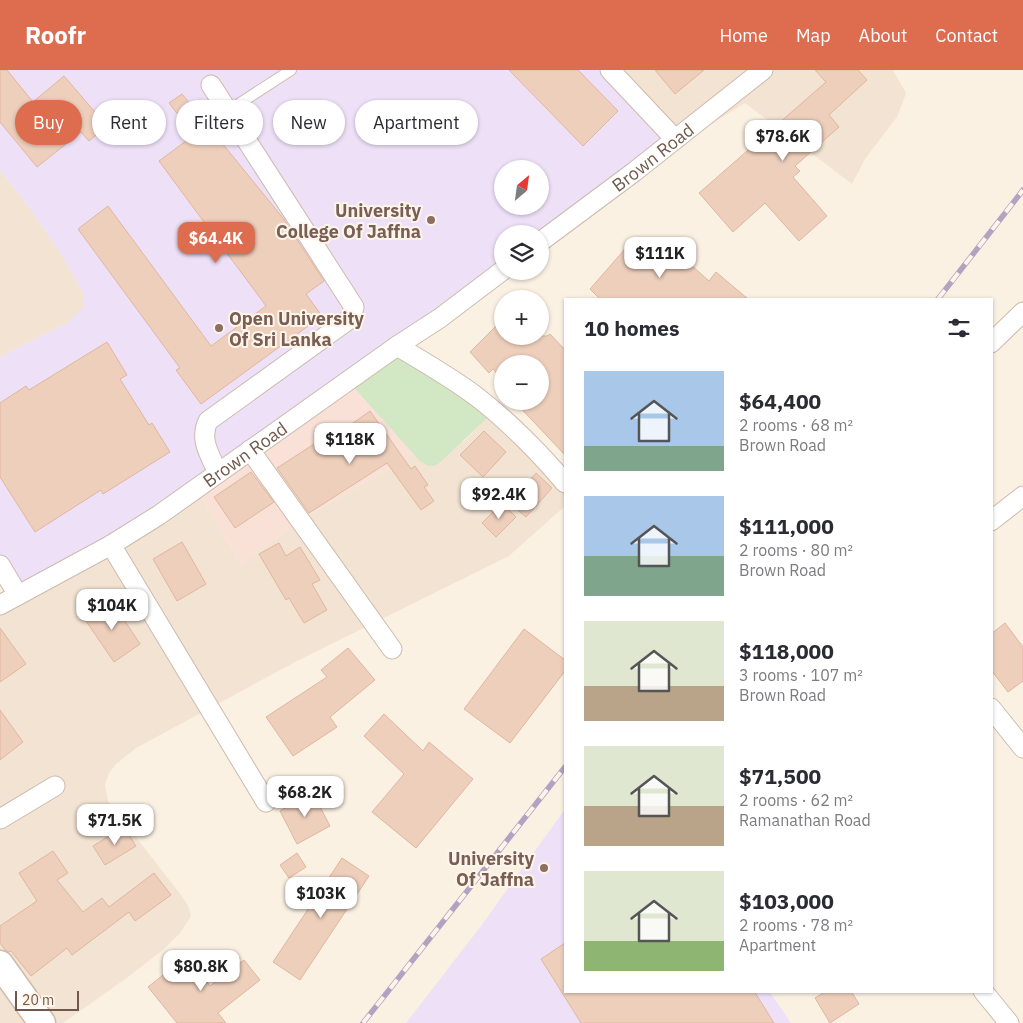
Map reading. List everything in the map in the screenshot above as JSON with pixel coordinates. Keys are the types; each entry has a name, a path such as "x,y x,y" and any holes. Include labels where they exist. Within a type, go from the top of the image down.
{"main road":[{"path":"0,964 42,1023"}],"street":[{"path":"610,70 676,139"},
{"name":"Brown Road","path":"549,235 634,172 763,70"},
{"path":"212,85 221,100"},
{"path":"218,473 204,439 203,431 208,421 351,318 354,306 250,145"},
{"name":"Brown Road","path":"0,605 111,545 159,515 396,346 440,318 494,276"},
{"path":"993,341 1023,312"},
{"path":"396,346 433,367 478,398 551,466 564,482"},
{"path":"250,450 392,649"},
{"path":"993,519 1023,496"},
{"path":"111,545 266,802"},
{"path":"0,565 18,595"},
{"path":"993,710 1023,748"},
{"path":"0,819 55,786"},
{"path":"986,993 1009,1023"}],"lane":[{"path":"245,100 290,70"}],"shaded area":[{"name":"Open University Of Sri Lanka","path":"0,70 609,70 677,145 549,228 549,225 494,225 494,277 159,515 24,591 0,554 0,357 67,323 84,307 84,295 62,255 0,170"},
{"path":"609,70 893,70 906,93 897,117 865,159 852,184 745,103 677,145"},
{"path":"0,170 62,255 84,295 85,307 67,323 0,357"},
{"path":"348,381 414,454 301,520 241,564 196,488"},
{"path":"494,412 564,482 564,507 509,556 297,661 136,748 116,764 109,773 105,785 108,801 184,899 191,916 180,933 164,949 63,1023 0,1023 0,605 196,488 241,564 301,520 414,454 419,460 464,441"},
{"name":"University Of Jaffna","path":"564,810 564,993 770,993 791,1023 406,1023 481,926"}],"green space":[{"path":"397,346 494,412 438,464 433,466 419,460 348,381"}],"building":[{"path":"0,70 7,70 31,100 15,100 15,140 0,122"},
{"path":"509,70 578,70 618,111 583,146"},
{"path":"655,70 704,70 675,94"},
{"path":"815,70 858,70 867,80 829,115 839,127 795,166 800,171 793,177 827,216 799,241 765,203 733,232 699,193 826,82"},
{"path":"64,76 92,109 92,138 89,141 82,133 82,100 35,100"},
{"path":"182,94 187,100 176,100 176,112 169,103"},
{"path":"19,145 65,145 37,167"},
{"path":"181,145 224,145 283,218 324,281 306,294 322,316 201,404 176,370 180,368 78,229 108,206 211,346 266,306 159,161"},
{"path":"664,241 709,281 716,272 747,298 599,298 590,289 625,249 643,264"},
{"path":"494,328 494,345 549,345 550,334 564,349 564,454 522,410 549,410 549,355 494,355 494,370 489,373 470,352"},
{"path":"107,342 127,375 120,379 149,425 152,423 170,452 103,494 101,490 35,532 0,477 0,403 26,386 29,390"},
{"path":"370,411 411,469 415,466 428,485 424,487 434,501 421,510 387,463 309,513 277,468 325,437 328,441"},
{"path":"484,431 506,452 483,477 460,455"},
{"path":"251,472 274,502 235,528 214,497"},
{"path":"536,473 552,488 526,517 510,503"},
{"path":"502,503 516,517 496,537 482,523"},
{"path":"182,542 206,584 177,601 153,559"},
{"path":"279,543 286,556 300,547 320,580 312,584 327,610 304,623 289,598 286,600 259,554"},
{"path":"111,600 140,644 114,662 84,618"},
{"path":"1005,623 1023,647 1023,681 1008,692 993,673 993,632"},
{"path":"0,628 26,664 0,682"},
{"path":"524,629 564,659 564,672 510,743 464,709"},
{"path":"348,648 375,680 330,717 337,727 293,756 266,717 327,677 321,670"},
{"path":"0,710 23,742 0,760"},
{"path":"384,714 423,751 429,742 473,779 416,848 372,812 404,774 364,736"},
{"path":"313,793 330,826 297,844 280,811"},
{"path":"124,827 136,846 105,865 93,846"},
{"path":"53,851 68,873 57,880 83,912 102,898 109,907 154,873 171,895 135,921 129,912 72,955 67,948 31,976 11,951 5,950 0,943 0,926 37,901 19,873"},
{"path":"297,853 306,867 289,878 280,865"},
{"path":"342,858 369,876 300,980 273,962"},
{"path":"564,944 564,993 755,993 774,1023 581,1023 541,959"},
{"path":"187,956 210,986 244,960 260,980 218,1013 226,1023 177,1023 148,987"},
{"path":"823,993 852,993 859,1004 830,1023 815,998"}],"railway":[{"path":"939,298 1023,190"},
{"path":"363,1023 564,768"}],"place":[{"name":"University College Of Jaffna","path":"431,220"},
{"name":"Open University Of Sri Lanka","path":"219,328"},
{"name":"University Of Jaffna","path":"544,868"}]}
